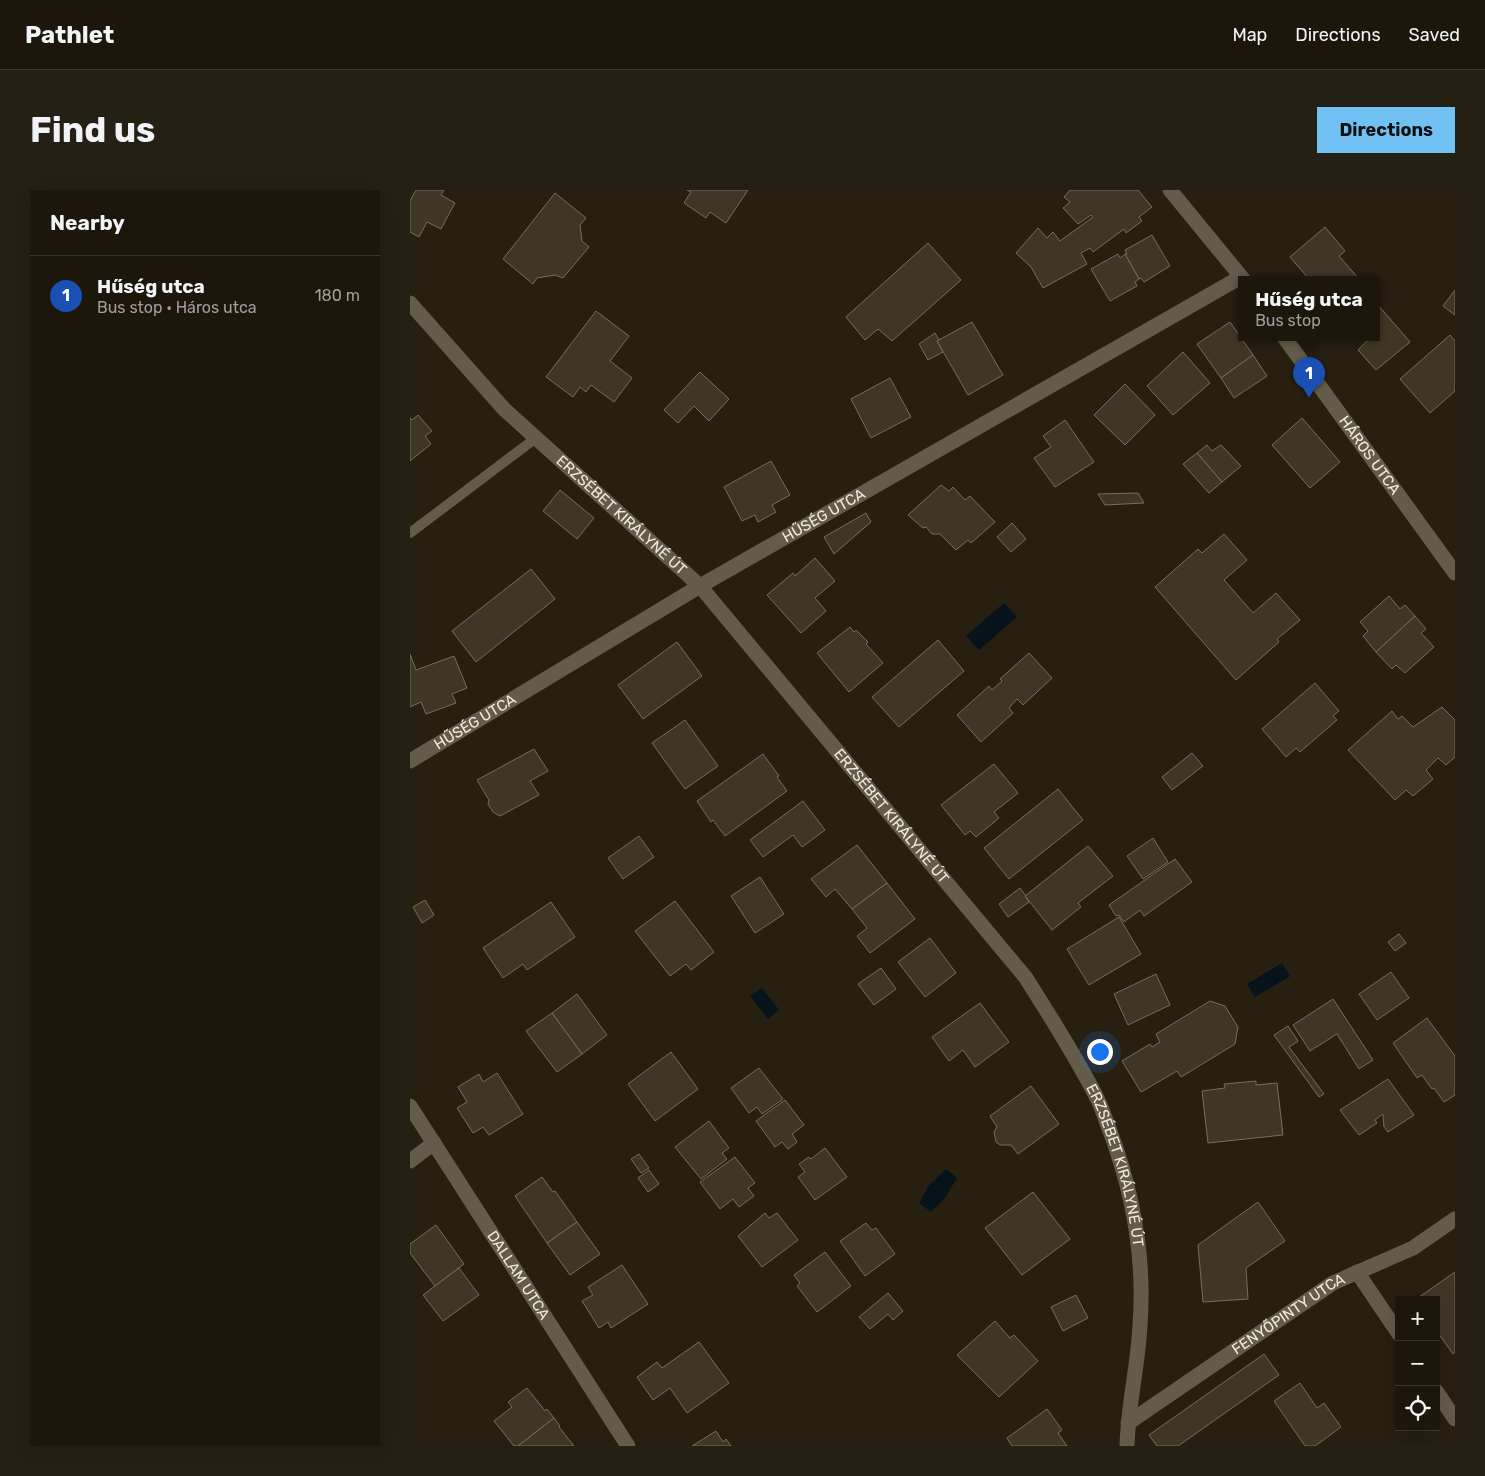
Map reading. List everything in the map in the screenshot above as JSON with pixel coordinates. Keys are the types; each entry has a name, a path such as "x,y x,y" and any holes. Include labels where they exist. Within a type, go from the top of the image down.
{"street":[{"path":"1170,190 1240,276"},
{"name":"HŰSÉG UTCA","path":"410,762 700,586 1238,280"},
{"name":"ERZSÉBET KIRÁLYNÉ ÚT","path":"410,304 504,409 700,586 1026,978 1063,1036 1097,1097 1121,1162 1135,1221 1141,1271 1141,1324 1128,1423 1127,1446"},
{"name":"HÁROS UTCA","path":"1287,341 1455,573"},
{"name":"DALLAM UTCA","path":"410,1106 628,1446"},
{"path":"410,1161 434,1143"},
{"name":"FENYŐPINTY UTCA","path":"1128,1423 1333,1283 1413,1248 1455,1219"},
{"path":"1357,1272 1395,1328"},
{"path":"1440,1396 1455,1419"}],"lane":[{"path":"410,533 536,438"}],"shaded area":[{"path":"1004,603 1017,617 979,650 966,636"},
{"path":"1282,963 1290,976 1255,997 1247,984"},
{"path":"762,988 779,1010 768,1019 750,996"},
{"path":"946,1169 957,1178 945,1198 931,1212 919,1203 929,1185"}],"building":[{"path":"416,190 444,190 441,195 455,203 441,229 427,222 419,237 410,232 410,201"},
{"path":"687,190 748,190 726,223 710,212 706,218 684,203 691,192"},
{"path":"1070,190 1138,190 1152,207 1139,217 1142,221 1126,233 1124,229 1093,252 1090,248 1081,253 1087,264 1043,288 1031,267 1016,253 1038,228 1047,238 1053,232 1060,241 1093,217 1091,215 1078,224 1063,208 1070,202 1064,197"},
{"path":"555,193 586,218 580,225 582,241 589,247 563,278 555,275 537,278 533,284 503,259"},
{"path":"1325,227 1345,251 1339,256 1356,276 1306,276 1290,257"},
{"path":"1152,235 1170,266 1144,282 1141,278 1139,279 1125,254 1127,254 1125,250"},
{"path":"928,243 961,280 892,341 878,329 865,340 846,317"},
{"path":"1118,254 1120,258 1125,254 1139,279 1135,282 1137,286 1110,301 1091,269"},
{"path":"1455,290 1455,315 1443,306"},
{"path":"1380,307 1410,342 1376,370 1358,350 1367,341 1380,341"},
{"path":"596,311 629,336 610,361 632,378 614,402 591,385 586,392 580,387 573,397 546,377"},
{"path":"972,322 1003,375 968,395 937,341"},
{"path":"1230,322 1238,333 1238,341 1243,341 1253,355 1221,378 1197,344"},
{"path":"935,333 943,352 928,360 919,344"},
{"path":"1450,335 1455,341 1455,391 1430,413 1400,379"},
{"path":"1183,352 1210,383 1173,415 1147,386"},
{"path":"1253,355 1267,376 1234,398 1221,378"},
{"path":"700,372 729,399 709,421 694,406 678,423 664,410"},
{"path":"890,378 911,417 871,438 851,399"},
{"path":"1125,384 1155,415 1125,445 1094,415"},
{"path":"418,415 432,431 425,436 431,444 410,461 410,418 412,420"},
{"path":"1302,418 1340,462 1310,488 1272,445"},
{"path":"1065,420 1094,462 1055,487 1034,458 1051,447 1043,436"},
{"path":"1207,445 1212,451 1221,445 1241,466 1222,482 1197,453"},
{"path":"1197,453 1222,482 1209,493 1183,464"},
{"path":"771,461 790,495 772,505 776,512 758,522 755,515 742,521 724,487"},
{"path":"941,485 949,491 953,487 965,500 970,496 995,522 971,543 968,540 956,550 940,534 932,534 926,527 923,528 908,515"},
{"path":"560,490 594,518 577,539 543,511"},
{"path":"1138,493 1144,503 1105,505 1098,494"},
{"path":"866,513 871,522 834,554 824,537"},
{"path":"1012,523 1026,539 1011,552 997,537"},
{"path":"1224,534 1247,560 1224,580 1253,613 1276,593 1300,620 1277,639 1279,642 1236,680 1155,587 1198,549 1202,553"},
{"path":"815,558 835,581 815,598 826,611 801,633 767,595 793,573 795,576"},
{"path":"531,569 555,599 476,662 452,631"},
{"path":"1389,596 1400,609 1405,605 1415,616 1376,652 1363,636 1368,631 1360,622"},
{"path":"1415,616 1426,629 1421,633 1434,647 1405,673 1396,665 1392,669 1376,652"},
{"path":"850,627 854,632 856,630 868,642 866,644 883,663 849,692 817,653"},
{"path":"938,640 964,671 899,727 872,697"},
{"path":"677,642 702,676 643,719 618,685"},
{"path":"1029,653 1052,678 1023,705 1017,699 1009,708 1013,713 981,742 957,715 989,686 992,690 1002,681 1000,679"},
{"path":"410,654 416,670 454,656 467,688 452,694 456,703 426,714 421,702 410,707"},
{"path":"1315,683 1339,711 1333,716 1337,720 1300,752 1296,748 1286,757 1262,729"},
{"path":"1442,707 1455,720 1455,757 1446,765 1438,758 1426,770 1433,779 1413,796 1406,790 1395,800 1348,750 1392,711 1398,719 1402,716 1413,727"},
{"path":"685,720 718,766 685,789 652,743"},
{"path":"534,749 548,771 530,781 539,795 500,816 493,812 488,804 489,800 477,780"},
{"path":"1192,753 1203,766 1172,790 1162,777"},
{"path":"763,754 787,791 725,836 713,820 711,822 697,801"},
{"path":"994,764 1018,793 994,812 999,818 976,837 970,831 965,835 941,805"},
{"path":"1058,789 1083,820 1009,879 984,848"},
{"path":"803,801 825,830 802,847 793,835 763,857 750,840"},
{"path":"639,836 654,857 623,879 608,858"},
{"path":"1153,838 1168,862 1143,879 1127,856"},
{"path":"857,845 887,883 852,909 835,889 826,897 811,879"},
{"path":"1088,846 1113,876 1078,903 1081,907 1052,930 1025,896"},
{"path":"1175,859 1192,882 1144,916 1140,910 1124,922 1119,915 1116,916 1109,905"},
{"path":"760,877 784,914 755,933 731,896"},
{"path":"887,883 915,919 870,953 857,936 867,928 852,909"},
{"path":"1020,888 1029,902 1008,917 999,904"},
{"path":"425,900 434,915 422,923 413,907"},
{"path":"675,901 714,952 691,970 686,964 670,976 635,931"},
{"path":"551,902 575,937 527,970 523,964 503,978 483,948"},
{"path":"1119,917 1141,954 1089,985 1067,949"},
{"path":"1399,934 1406,943 1395,951 1388,942"},
{"path":"930,938 956,973 925,997 898,962"},
{"path":"881,968 896,989 874,1005 858,984"},
{"path":"1391,972 1409,998 1377,1020 1359,994"},
{"path":"1156,974 1170,1005 1128,1025 1114,994"},
{"path":"577,994 607,1035 582,1054 552,1013"},
{"path":"1333,999 1373,1060 1359,1069 1337,1034 1310,1051 1293,1025"},
{"path":"1210,1001 1225,1006 1238,1027 1235,1044 1181,1077 1177,1071 1141,1092 1122,1061 1150,1044 1152,1047 1160,1042 1156,1034"},
{"path":"980,1003 1009,1042 975,1067 963,1050 949,1061 932,1037"},
{"path":"552,1013 582,1054 557,1072 526,1031"},
{"path":"1427,1018 1455,1056 1455,1095 1444,1102 1422,1075 1417,1078 1393,1043"},
{"path":"1288,1026 1298,1041 1289,1047 1324,1094 1319,1097 1274,1035"},
{"path":"671,1052 698,1089 655,1121 628,1084"},
{"path":"759,1068 783,1099 762,1114 757,1107 749,1113 731,1088"},
{"path":"497,1073 523,1114 489,1135 483,1127 473,1133 457,1108 467,1102 458,1087 479,1074 483,1082"},
{"path":"1388,1079 1414,1115 1388,1132 1384,1127 1383,1114 1375,1120 1377,1123 1359,1135 1340,1110"},
{"path":"1256,1081 1256,1085 1277,1083 1283,1135 1208,1143 1202,1091 1225,1088 1224,1084"},
{"path":"1031,1086 1059,1124 1018,1154 1011,1145 1000,1145 996,1142 994,1132 997,1127 990,1116"},
{"path":"785,1100 804,1125 792,1134 797,1142 788,1149 782,1142 775,1147 756,1121"},
{"path":"709,1121 729,1148 722,1153 727,1159 701,1179 675,1147"},
{"path":"825,1148 847,1177 815,1200 798,1177 805,1172 799,1164 809,1157 811,1159"},
{"path":"639,1154 649,1168 641,1173 631,1159"},
{"path":"735,1157 755,1183 748,1188 754,1196 739,1207 733,1199 720,1209 700,1182"},
{"path":"649,1170 659,1184 648,1192 638,1178"},
{"path":"542,1177 553,1192 555,1191 577,1222 547,1243 515,1196"},
{"path":"1033,1192 1070,1239 1022,1275 985,1228"},
{"path":"1258,1202 1285,1241 1246,1268 1248,1299 1203,1302 1198,1245"},
{"path":"765,1213 769,1218 777,1213 798,1240 762,1267 738,1236"},
{"path":"577,1222 600,1254 570,1275 547,1243"},
{"path":"866,1223 872,1230 876,1228 895,1254 865,1276 840,1241"},
{"path":"436,1225 464,1264 435,1286 410,1253 410,1244"},
{"path":"825,1252 851,1286 817,1312 797,1286 800,1283 794,1275"},
{"path":"622,1265 648,1304 611,1328 608,1322 599,1328 582,1301 593,1295 588,1287"},
{"path":"459,1268 479,1295 443,1321 423,1295"},
{"path":"1455,1272 1455,1352 1453,1354 1440,1336 1440,1296 1421,1296"},
{"path":"888,1293 903,1311 893,1320 888,1314 870,1329 859,1317"},
{"path":"1076,1295 1088,1318 1063,1331 1051,1307"},
{"path":"995,1321 1010,1338 1014,1335 1038,1361 999,1397 957,1355"},
{"path":"699,1342 729,1383 687,1413 670,1388 653,1400 637,1377 657,1362 662,1368"},
{"path":"1264,1354 1279,1375 1178,1446 1157,1446 1149,1435"},
{"path":"1300,1383 1317,1408 1324,1403 1341,1427 1315,1446 1305,1446 1274,1401"},
{"path":"527,1388 545,1411 547,1409 554,1418 518,1446 514,1446 494,1421 512,1407 508,1402"},
{"path":"1047,1409 1062,1430 1058,1433 1067,1446 1012,1446 1007,1438"},
{"path":"554,1418 574,1446 518,1446"},
{"path":"716,1431 723,1442 726,1439 731,1446 692,1446"}],"place":[{"name":"Hűség utca","path":"1309,398"}]}
